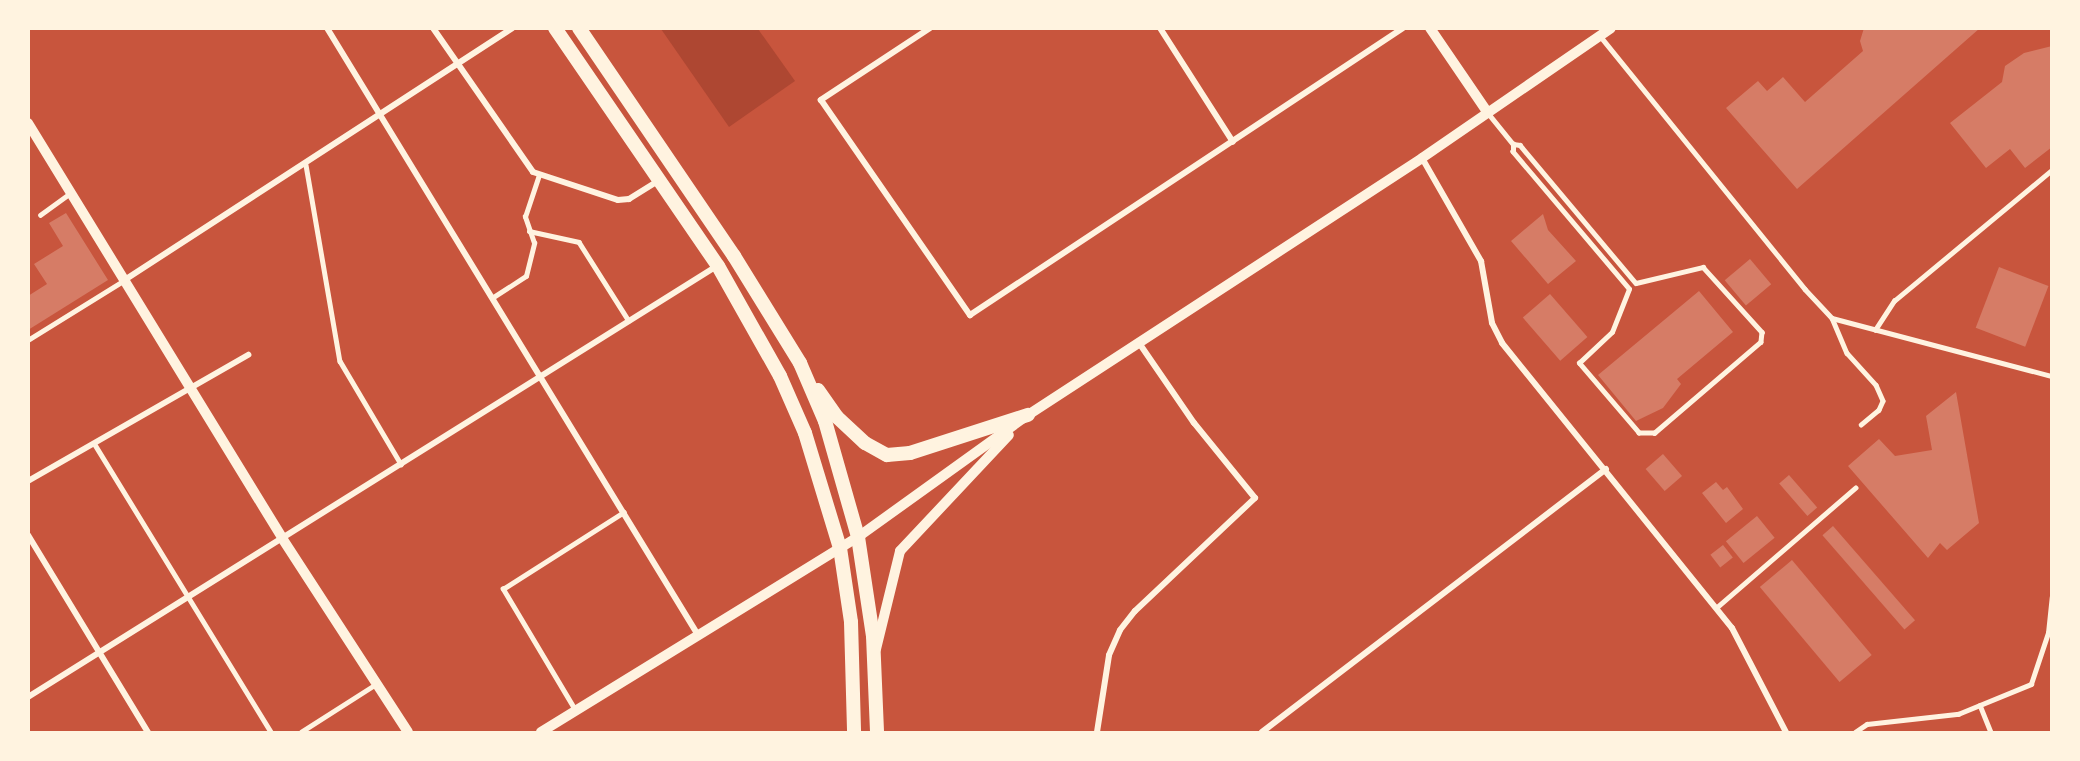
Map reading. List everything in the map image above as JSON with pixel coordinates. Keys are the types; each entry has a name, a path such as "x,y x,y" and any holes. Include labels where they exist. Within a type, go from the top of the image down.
{"main road":[{"path":"555,28 718,266 769,355 805,433 840,548 851,622 852,732"},
{"path":"579,28 734,256 800,363 837,417 865,443 887,455 910,453 1028,415"},
{"path":"800,363 825,421 858,537 874,658 877,732"}],"street":[{"path":"327,28 378,117 541,376 698,635"},
{"path":"433,28 456,66 528,167 539,175 618,200 629,199 659,180"},
{"path":"123,281 306,165 512,28"},
{"path":"930,28 821,100 970,315 1403,28"},
{"path":"1160,28 1233,142"},
{"path":"1430,28 1488,113"},
{"path":"541,732 858,537 1028,415 1422,158 1611,28"},
{"path":"28,123 282,538 408,732"},
{"path":"1422,158 1480,261 1492,323 1503,343 1716,608 1748,653 1786,732"},
{"path":"28,697 718,266"},
{"path":"1097,732 1109,655 1120,630 1135,611 1255,498 1194,423 1139,342"},
{"path":"28,481 192,390 248,355"},
{"path":"874,658 900,551 1028,415"},
{"path":"1262,732 1606,469"},
{"path":"28,535 148,732"}],"lane":[{"path":"1601,37 1805,289 1832,318 1847,353 1876,386 1883,401 1879,410 1861,425"},
{"path":"1488,113 1513,144 1513,152 1629,290 1612,332 1579,363 1639,432 1655,433 1761,342 1762,332 1702,267 1636,283 1520,145 1513,144"},
{"path":"306,165 340,361 401,464"},
{"path":"1875,330 1894,301 2052,170"},
{"path":"492,298 526,276 533,247 525,217 539,175"},
{"path":"40,216 70,194"},
{"path":"529,231 579,242 629,321"},
{"path":"28,340 123,281"},
{"path":"1832,318 2052,376"},
{"path":"94,443 271,732"},
{"path":"1716,608 1855,488"},
{"path":"576,712 503,589 624,512"},
{"path":"1855,732 1867,724 1958,714 2031,684 2048,633 2052,597"},
{"path":"301,732 376,684"},
{"path":"1980,705 1991,732"}],"shaded area":[{"path":"661,29 758,29 795,81 729,127"}],"building":[{"path":"1864,28 1980,28 1797,189 1726,108 1758,81 1767,91 1783,77 1805,102 1863,51 1860,41"},
{"path":"2052,46 2052,147 2025,168 2010,149 1986,168 1950,123 2002,82 2005,66 2024,53"},
{"path":"66,213 108,280 28,330 28,296 47,284 34,264 63,246 49,223"},
{"path":"1543,214 1548,230 1576,261 1548,284 1511,241"},
{"path":"1750,259 1771,284 1746,305 1725,280"},
{"path":"1999,267 2048,286 2025,347 1976,328"},
{"path":"1699,291 1733,332 1677,379 1681,384 1663,408 1636,421 1598,375"},
{"path":"1550,294 1587,337 1560,361 1523,318"},
{"path":"1956,392 1979,523 1947,550 1940,543 1928,558 1848,466 1879,439 1895,456 1932,450 1926,416"},
{"path":"1663,454 1682,476 1665,491 1646,469"},
{"path":"1789,475 1817,507 1807,516 1779,484"},
{"path":"1716,482 1723,490 1727,487 1743,509 1726,523 1702,493"},
{"path":"1757,516 1775,538 1744,563 1726,541"},
{"path":"1833,526 1915,620 1904,630 1822,535"},
{"path":"1723,545 1733,558 1720,567 1710,555"},
{"path":"1792,560 1872,655 1840,682 1760,587"}]}
